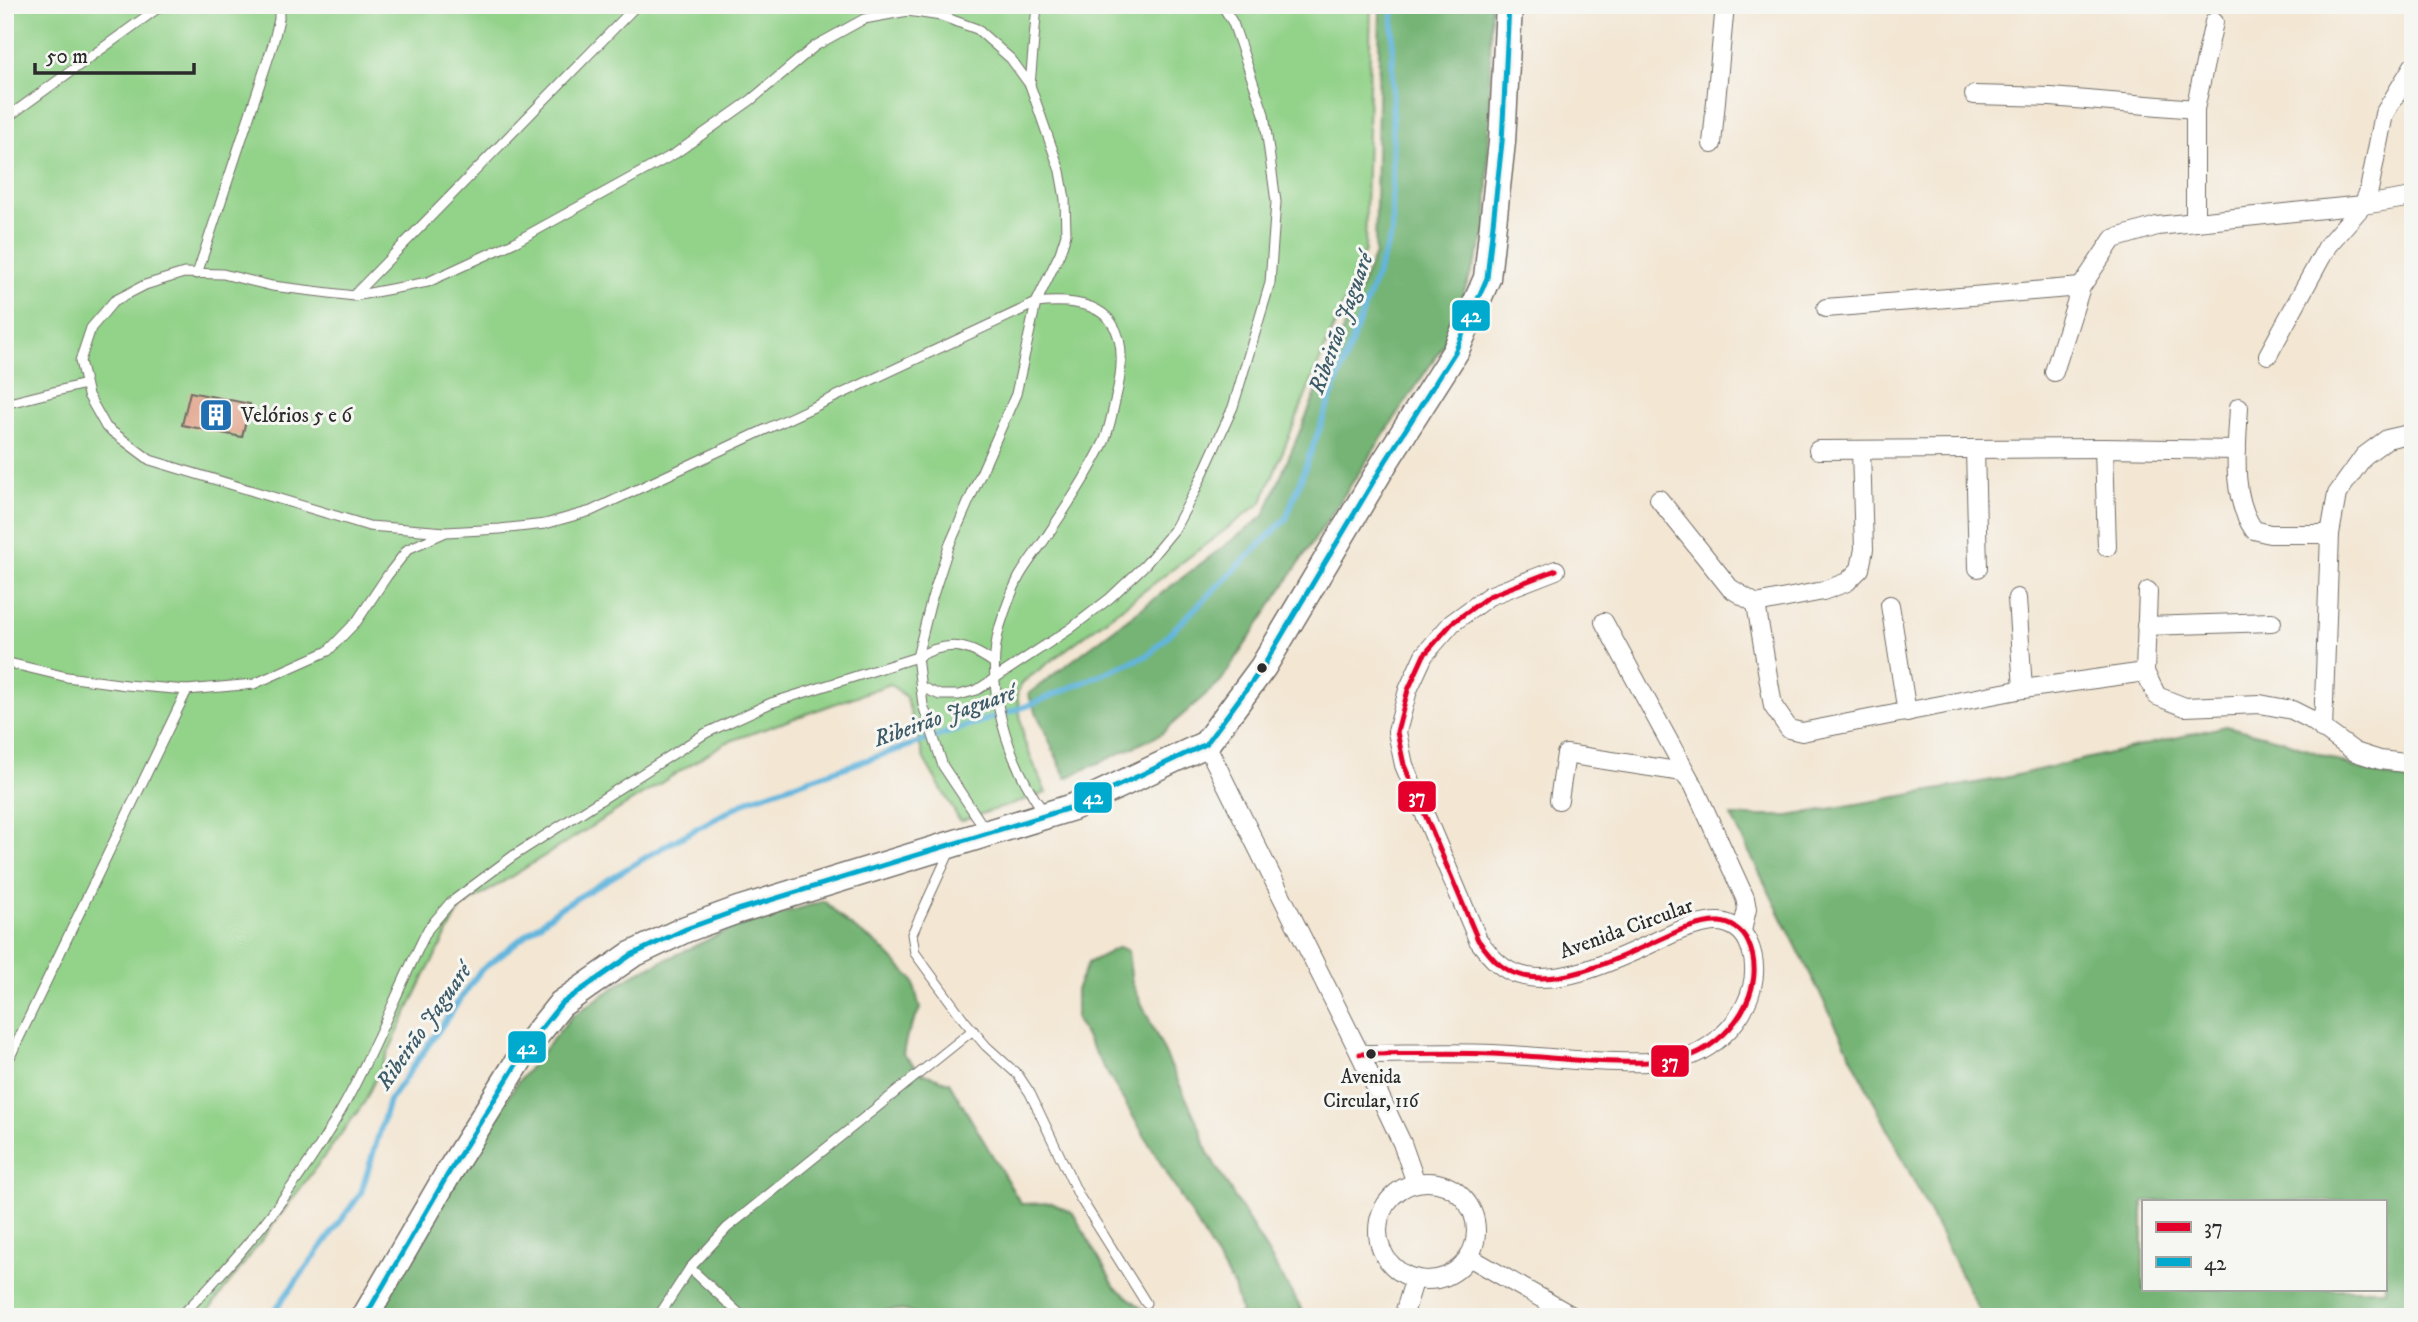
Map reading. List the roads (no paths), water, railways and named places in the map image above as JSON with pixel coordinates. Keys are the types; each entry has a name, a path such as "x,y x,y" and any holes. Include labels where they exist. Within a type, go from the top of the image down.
{"main road":[{"path":"365,1317 448,1174 530,1044 561,1004 631,955 687,929 800,889 1073,807 1206,744 1263,667 1385,462 1455,352 1487,278 1502,142 1509,5"}],"street":[{"path":"1713,144 1725,5"},
{"path":"2195,221 2195,109 2214,22"},
{"path":"2268,355 2328,245 2363,205 2369,190 2384,114 2413,66"},
{"path":"1974,95 2051,97 2195,109"},
{"path":"2054,372 2081,287 2113,239 2157,226 2363,205 2413,197"},
{"path":"1826,308 2081,287"},
{"path":"2239,407 2236,468 2242,503 2254,530 2270,534 2330,534"},
{"path":"2323,730 2330,534 2337,494 2364,456 2387,439 2413,433"},
{"path":"2104,448 2107,547"},
{"path":"1975,449 1978,568"},
{"path":"1818,450 2237,450"},
{"path":"1659,499 1730,588 1756,604 1823,591 1847,582 1860,569 1864,549 1861,450"},
{"name":"Avenida Circular","path":"1556,570 1489,596 1452,623 1424,655 1408,690 1397,732 1404,765 1478,940 1491,957 1513,973 1549,979 1590,969 1699,924 1721,922 1742,932"},
{"path":"2148,591 2145,672 2157,696 2185,707 2260,704 2292,710 2310,719 2355,752 2380,760 2413,764"},
{"path":"2017,598 2023,689"},
{"path":"1756,604 1773,706 1789,729 1802,732 2023,689 2145,672"},
{"path":"1890,605 1907,713"},
{"path":"1360,1054 1492,1054 1620,1063 1682,1059 1716,1041 1735,1021 1749,997 1754,970 1752,953 1742,932 1747,909 1745,898 1689,778 1604,622"},
{"path":"2146,626 2272,622"},
{"path":"1206,744 1360,1054 1402,1143 1416,1182"},
{"path":"1559,800 1566,754 1683,772 1689,778"},
{"path":"1416,1182 1449,1186 1462,1196 1472,1209 1476,1242 1469,1257 1459,1268 1446,1276 1431,1280 1415,1278 1401,1272 1389,1261 1381,1247 1378,1231 1381,1214 1389,1200 1401,1189 1416,1182"},
{"path":"1469,1257 1574,1317"},
{"path":"1403,1317 1415,1278"}],"lane":[{"path":"5,119 162,5"},
{"path":"197,274 273,44 279,19 279,5"},
{"path":"354,296 637,5"},
{"path":"1030,85 1037,5"},
{"path":"921,687 940,695 977,691 1070,629 1110,598 1145,565 1174,530 1233,407 1270,284 1276,202 1264,114 1233,23 1222,5"},
{"path":"988,833 943,765 923,705 917,657 949,546 1016,394 1037,303 1066,234 1065,199 1060,171 1030,85 1011,59 977,29 941,16 908,11 864,19 815,46 751,100 676,153 515,242 428,282 354,296 271,286 223,274 184,273 145,285 114,301 92,328 80,361 88,395 106,427 150,460 369,526 446,532 545,524 592,511 1037,303 1081,303 1100,310 1112,322 1118,335 1122,375 1105,439 1082,483 1019,577 1000,626 994,663 993,681 997,703 1012,750 1033,797 1046,816"},
{"path":"5,404 85,384"},
{"path":"5,662 67,677 187,690 254,684 328,651 357,621 408,549 446,532"},
{"path":"180,1317 241,1252 314,1156 344,1106 428,929 450,903 513,856 706,733 771,703 917,657 936,648 957,646 977,651 994,663"},
{"path":"5,1067 187,690"},
{"path":"954,843 912,934 915,953 986,1046 1018,1074 1030,1093 1079,1196 1146,1303"},
{"path":"658,1317 690,1268 727,1227 973,1030"},
{"path":"690,1268 743,1317"}],"waterway":[{"name":"Ribeirão Jaguaré","path":"270,1317 361,1193 389,1101 480,971 560,908 751,799 1027,706 1148,655 1286,519 1392,233 1393,5"}],"place":[{"name":"Velórios 5 e 6","path":"216,415"},
{"name":"Avenida Circular, 116","path":"1371,1054"}]}
